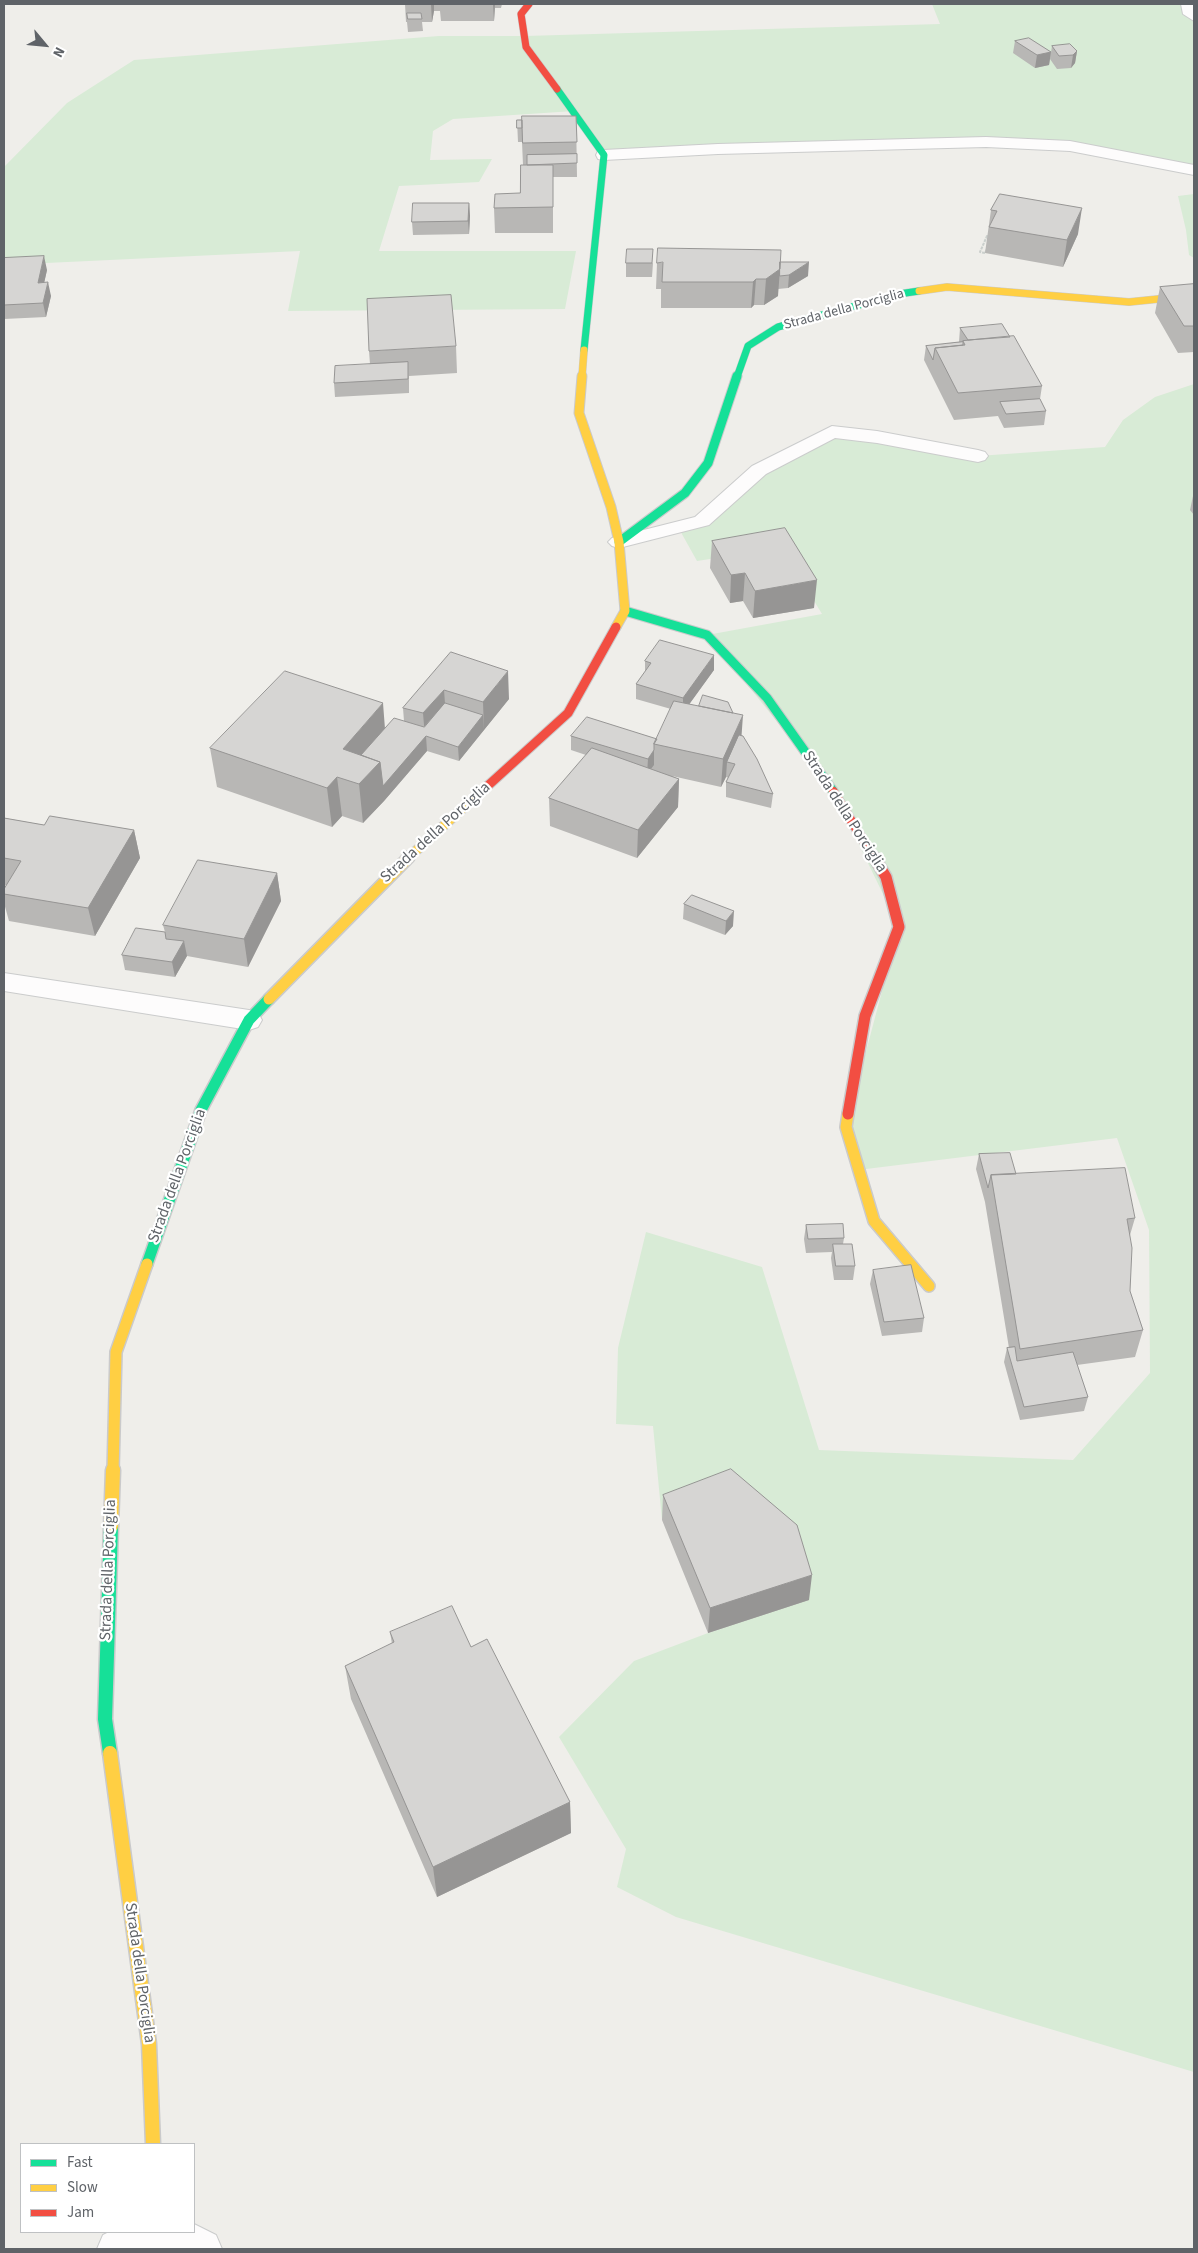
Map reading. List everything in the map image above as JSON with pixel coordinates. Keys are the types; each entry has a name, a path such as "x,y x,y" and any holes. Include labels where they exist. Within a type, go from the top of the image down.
{"street":[{"path":"528,4 521,14 526,47 604,155 591,269 579,413 611,507 620,542 625,612"},
{"path":"1188,4 1188,11 1194,16"},
{"path":"604,155 718,149 986,142 1070,146 1194,170"},
{"name":"Strada della Porciglia","path":"620,542 685,493 708,463 714,440 748,346 778,327 899,294 947,287 1129,302 1188,296"},
{"path":"620,542 702,521 759,470 832,432 877,437 978,456"},
{"name":"Strada della Porciglia","path":"152,2143 149,2044 105,1719 116,1352 201,1110 249,1020 388,876 568,714 625,612 707,635 767,698 833,791 886,877 899,927 865,1016 846,1127 874,1222 929,1286"},
{"path":"4,982 249,1020"},
{"path":"117,2249 153,2235 169,2237 202,2249"}],"path":[{"path":"987,236 993,237 985,253 980,252 987,236"}],"green space":[{"path":"932,4 1188,4 1188,11 1194,16 1194,170 1051,144 604,155 574,111 453,119 433,131 430,160 492,159 479,182 399,186 379,251 576,251 565,309 288,311 300,251 4,265 4,167 67,103 134,60 439,36 525,36 940,24"},
{"path":"1194,194 1194,258 1189,255 1186,230 1178,196"},
{"path":"1194,384 1194,2072 676,1917 617,1887 626,1849 559,1737 634,1661 708,1633 809,1599 729,1494 662,1520 653,1426 616,1424 618,1348 646,1232 762,1267 819,1450 1073,1460 1150,1373 1149,1230 1117,1138 858,1170 846,1127 899,927 833,791 707,635 822,614 782,548 697,561 678,527 702,521 759,470 832,432 978,456 1105,447 1123,420 1155,397"}],"building":[{"path":"407,13 421,13 422,19 408,19"},
{"path":"1029,38 1051,52 1037,55 1015,41"},
{"path":"1070,44 1077,51 1073,55 1059,56 1052,46"},
{"path":"522,116 576,116 577,142 523,143"},
{"path":"517,120 522,120 522,128 517,128"},
{"path":"577,154 577,163 527,165 527,155"},
{"path":"521,165 553,165 553,207 494,208 495,194 520,193"},
{"path":"1000,194 1082,208 1067,240 989,227 997,211 991,210"},
{"path":"413,203 469,203 468,221 412,222"},
{"path":"658,248 781,250 780,269 766,279 756,279 753,282 662,282 663,262 657,263"},
{"path":"627,249 653,249 652,263 626,263"},
{"path":"44,256 38,283 48,282 43,303 4,305 4,258"},
{"path":"780,262 809,262 789,275 780,276"},
{"path":"1194,284 1194,326 1184,326 1160,287"},
{"path":"451,295 456,346 369,351 367,299"},
{"path":"1002,324 1010,337 968,340 960,328"},
{"path":"1014,336 1042,386 958,393 935,348 965,345 963,341"},
{"path":"963,342 963,345 935,348 933,360 926,346"},
{"path":"408,362 408,379 334,383 335,366"},
{"path":"1040,399 1046,411 1006,414 1000,402"},
{"path":"785,528 817,580 755,591 745,573 731,575 712,541"},
{"path":"660,640 714,655 683,698 636,684 651,663 645,661"},
{"path":"451,652 508,671 483,702 444,690 423,713 403,708"},
{"path":"285,671 383,703 343,749 380,762 359,784 337,777 327,788 210,748"},
{"path":"703,695 728,702 733,713 699,706"},
{"path":"674,701 743,715 723,759 654,744"},
{"path":"445,703 483,715 458,747 426,736 383,786 380,762 361,755 394,718 424,727"},
{"path":"587,717 657,739 654,744 654,750 648,759 571,736"},
{"path":"739,735 743,736 757,759 773,794 726,782 735,764 727,762"},
{"path":"592,748 679,779 638,830 549,798"},
{"path":"50,816 134,830 88,908 4,894 4,889 21,861 4,858 4,818 44,825"},
{"path":"198,860 277,873 244,939 163,925"},
{"path":"692,895 734,911 726,921 684,904"},
{"path":"136,928 165,932 166,939 184,941 172,962 122,955"},
{"path":"1010,1153 1016,1174 991,1175 988,1188 979,1154"},
{"path":"1125,1168 1135,1218 1127,1219 1132,1248 1130,1291 1143,1330 1020,1349 991,1175"},
{"path":"843,1224 844,1238 808,1239 806,1225"},
{"path":"833,1244 852,1244 855,1266 836,1266"},
{"path":"911,1265 924,1318 884,1322 873,1270"},
{"path":"1015,1347 1017,1361 1073,1352 1088,1397 1024,1407 1007,1348"},
{"path":"731,1469 797,1525 812,1575 710,1608 663,1495"},
{"path":"452,1606 471,1647 487,1639 570,1802 433,1867 345,1666 394,1642 390,1632"}],"traffic: fast":[{"path":"557,89 604,155 584,350"},
{"path":"619,542 685,493 708,463 714,440 748,346 778,327 899,294 919,291"},
{"path":"625,611 707,635 767,698 833,791"},
{"path":"147,1264 201,1110 249,1020 269,999"},
{"path":"110,1753 105,1719 111,1526"}],"traffic: slow":[{"path":"919,291 947,287 1129,302 1188,296"},
{"path":"584,350 579,413 611,507 619,542 625,611 616,627"},
{"path":"269,999 388,876 482,791"},
{"path":"848,1114 846,1127 874,1221 929,1286"},
{"path":"111,1526 116,1352 147,1264"},
{"path":"110,1753 149,2044 153,2143"}],"traffic: jam":[{"path":"529,4 521,14 526,47 557,89"},
{"path":"482,791 568,713 616,627"},
{"path":"833,791 886,877 899,927 865,1016 848,1114"}]}
